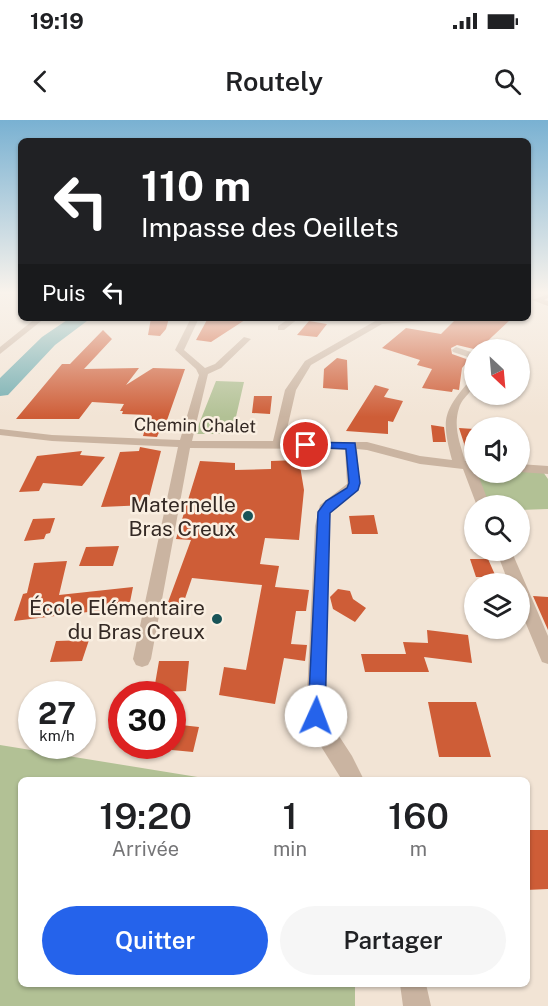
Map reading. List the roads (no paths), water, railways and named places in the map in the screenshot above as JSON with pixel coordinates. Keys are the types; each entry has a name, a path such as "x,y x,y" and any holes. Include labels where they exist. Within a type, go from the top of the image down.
{"street":[{"path":"0,351 21,334"},
{"path":"187,334 179,350 182,355 198,364 204,372"},
{"path":"278,444 280,423 299,372 308,363 359,334"},
{"path":"204,372 218,366 248,339"},
{"path":"456,350 464,353"},
{"path":"142,659 185,444 204,372"},
{"path":"464,394 454,406 450,430 464,460"},
{"name":"Chemin Chalet","path":"0,432 52,438 185,444 351,445 382,448 420,460 464,466"},
{"path":"351,445 354,486 325,508 324,512 316,716 324,735 346,762 352,777"},
{"path":"530,470 546,472"},
{"path":"530,614 548,656"},
{"path":"414,987 417,1006"}],"waterway":[{"path":"0,390 56,334"}],"place":[{"name":"Maternelle Bras Creux","path":"248,516"},
{"name":"École Elémentaire du Bras Creux","path":"217,619"}]}
